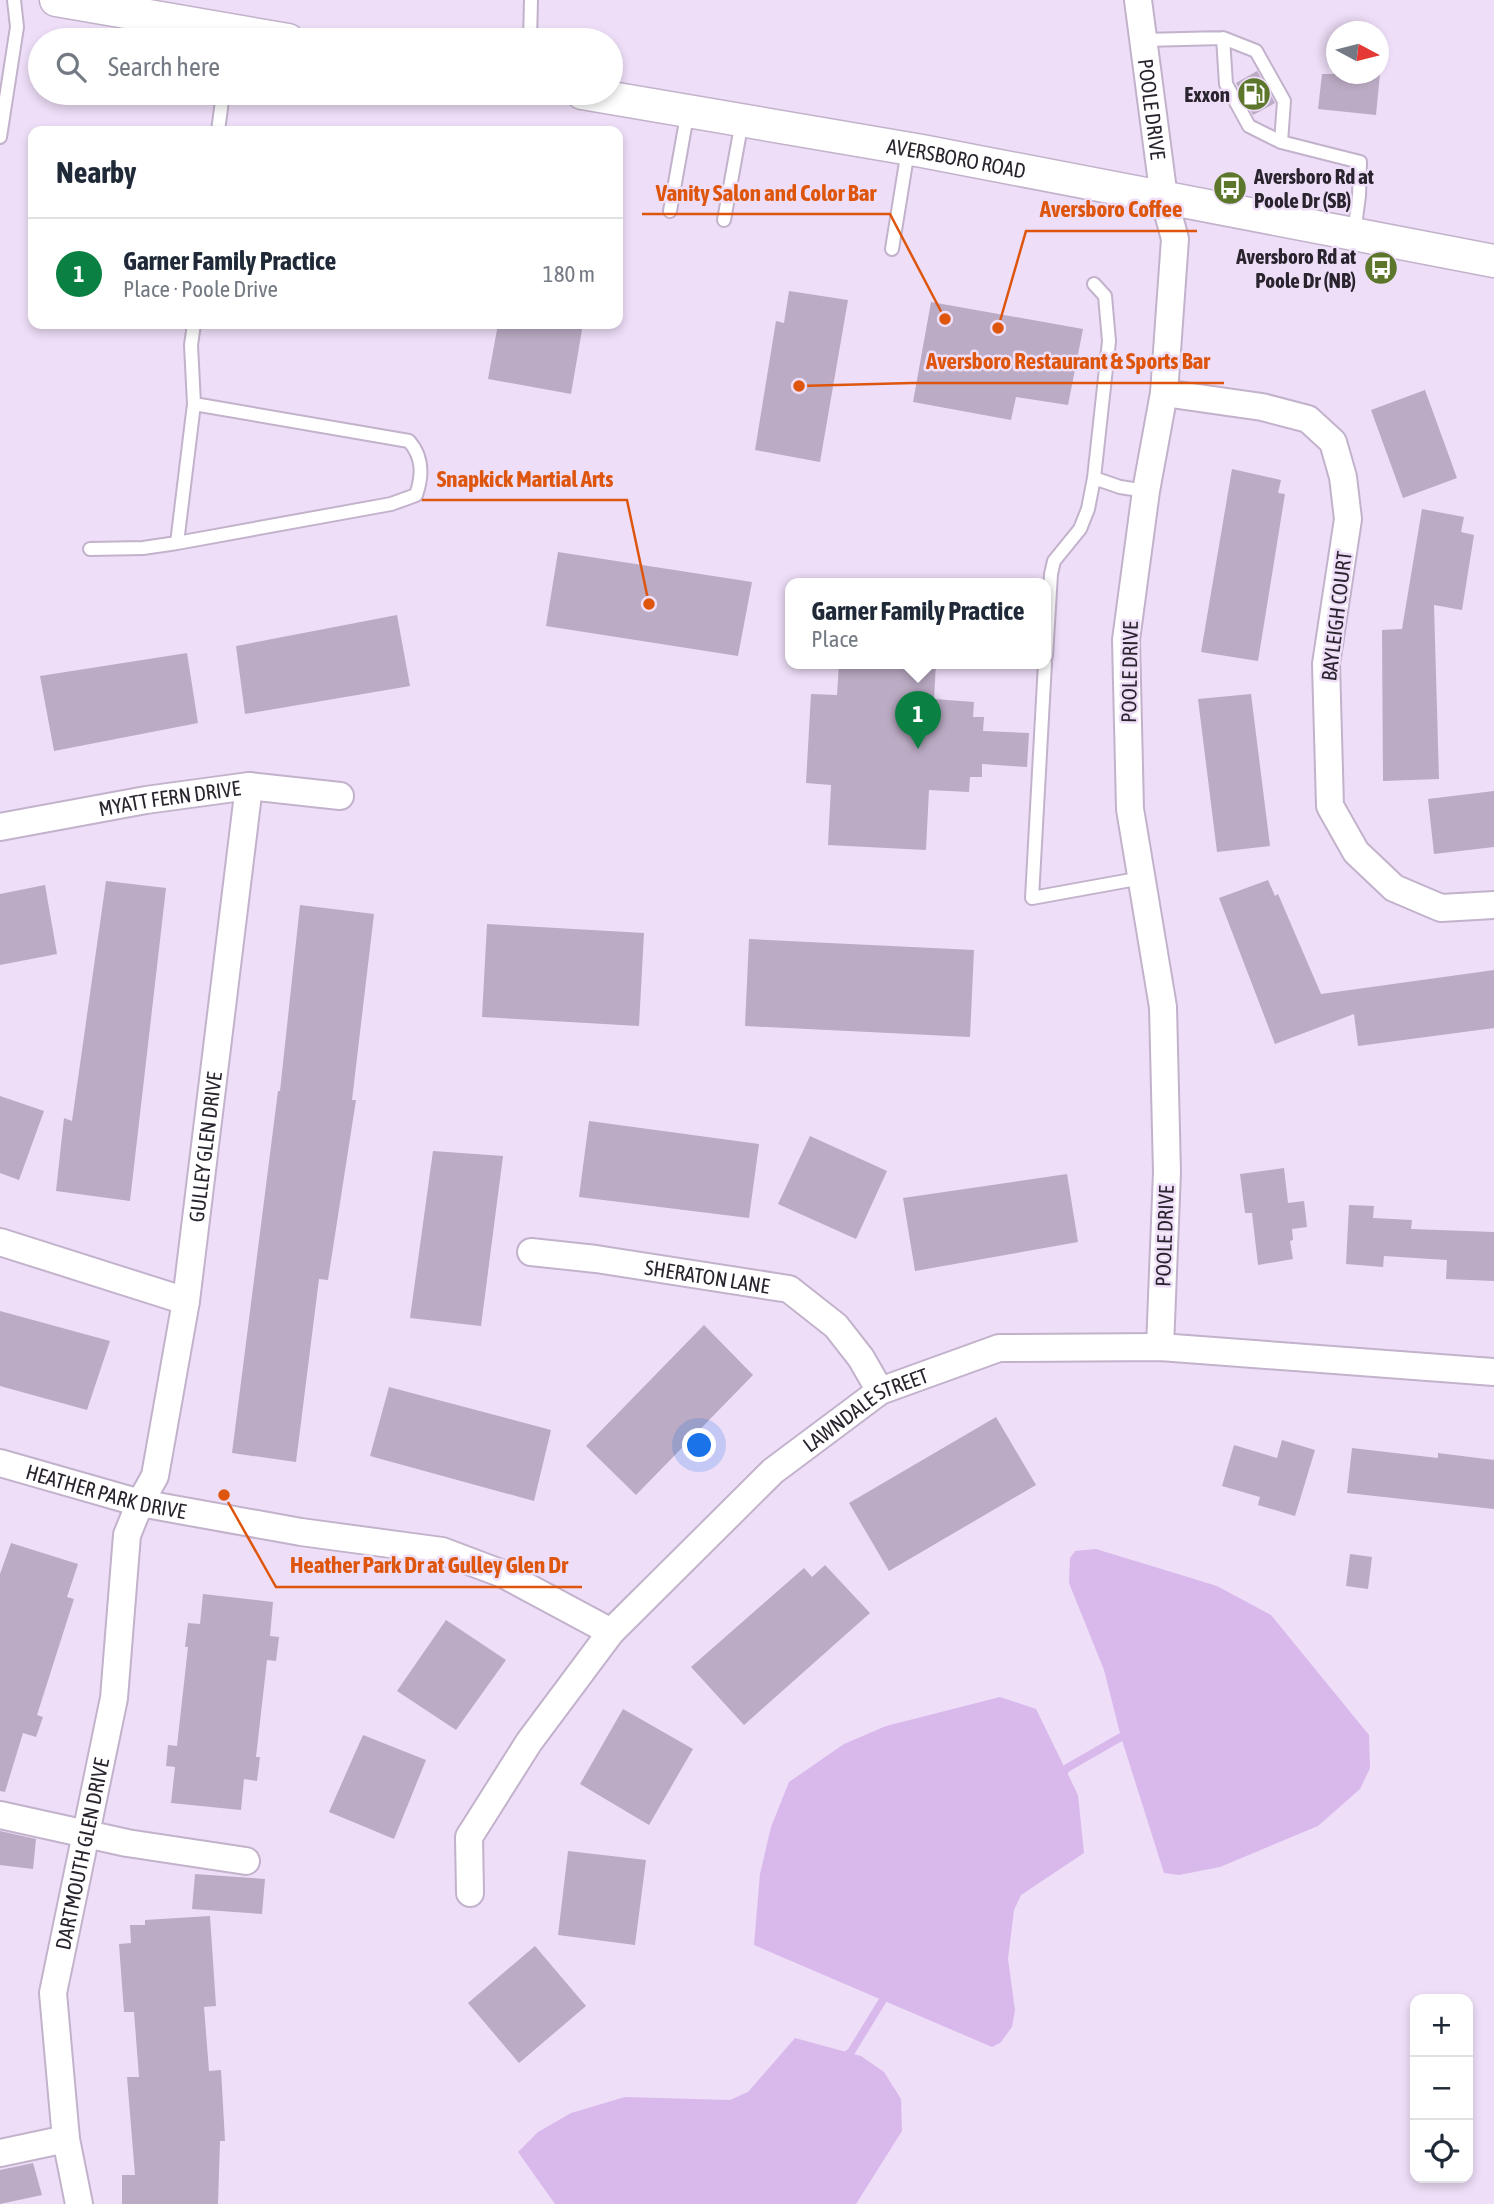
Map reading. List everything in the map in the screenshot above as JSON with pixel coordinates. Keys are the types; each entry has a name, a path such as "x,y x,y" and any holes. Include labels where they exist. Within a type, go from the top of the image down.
{"street":[{"name":"POOLE DRIVE","path":"1138,0 1164,198 1175,239 1164,393 1146,491 1126,640 1130,809 1163,1007 1167,1172 1160,1347"},
{"path":"73,1 198,28"},
{"name":"AVERSBORO ROAD","path":"623,100 908,149 1494,261"},
{"name":"BAYLEIGH COURT","path":"1164,393 1262,407 1308,419 1334,442 1343,477 1348,519 1326,664 1330,806 1356,852 1394,888 1441,908 1494,905"},
{"name":"MYATT FERN DRIVE","path":"0,827 146,800 248,786 340,796"},
{"name":"GULLEY GLEN DRIVE","path":"140,1503 155,1476 186,1301 248,786"},
{"path":"0,1242 186,1301"},
{"name":"SHERATON LANE","path":"531,1252 596,1259 789,1289 836,1326 861,1358 880,1391"},
{"name":"LAWNDALE STREET","path":"470,1893 469,1838 529,1742 611,1632 773,1471 880,1391 999,1348 1160,1347 1494,1371"},
{"name":"HEATHER PARK DRIVE","path":"0,1463 140,1503 301,1532 442,1551 503,1574 611,1632"},
{"name":"DARTMOUTH GLEN DRIVE","path":"79,2204 66,2139 53,1993 114,1698 127,1535 140,1503"},
{"path":"0,1815 127,1843 246,1861"},
{"path":"0,2153 66,2139"}],"lane":[{"path":"0,137 17,27 14,0"},
{"path":"530,28 531,0"},
{"path":"1223,38 1226,84 1249,126 1281,142 1360,162 1360,196 1354,233"},
{"path":"1144,40 1223,38 1256,51 1284,101 1281,142"},
{"path":"219,126 221,105"},
{"path":"670,211 688,110"},
{"path":"724,220 742,120"},
{"path":"892,249 908,149"},
{"path":"1051,578 1054,561 1080,529 1088,509 1094,478 1109,341 1105,296 1094,284"},
{"path":"177,543 194,404 191,345 193,329"},
{"path":"90,549 143,548 177,543 391,504 416,495 421,479 419,452 409,441 194,404"},
{"path":"1094,478 1120,487 1146,491"},
{"path":"1045,669 1031,898 1142,878"}],"shaded area":[{"path":"1096,1549 1217,1586 1271,1615 1369,1735 1370,1768 1360,1789 1318,1826 1220,1867 1179,1875 1164,1873 1121,1737 1104,1670 1069,1583 1070,1558 1075,1551"},
{"path":"1000,1697 1036,1709 1078,1795 1084,1853 1021,1895 1014,1910 1008,1959 1015,2010 1012,2027 1000,2043 992,2047 754,1945 760,1874 771,1827 789,1782 844,1744 886,1726"},
{"path":"795,2038 861,2056 884,2072 901,2099 902,2131 856,2204 555,2204 518,2152 538,2132 571,2113 625,2097 730,2100 748,2092"}],"building":[{"name":"Exxon","path":"1257,71 1275,103 1253,115 1236,83"},
{"path":"1322,74 1326,74 1326,84 1379,84 1376,115 1318,109"},
{"path":"789,291 848,300 820,462 755,450 776,321 784,323"},
{"path":"931,302 1083,329 1068,405 1016,397 1011,420 913,402"},
{"path":"497,329 582,329 571,394 488,379"},
{"path":"1425,390 1457,478 1403,498 1371,410"},
{"path":"1232,469 1281,480 1278,493 1285,494 1258,661 1201,652"},
{"path":"1422,509 1464,517 1461,532 1474,535 1462,610 1434,605 1439,779 1383,781 1382,630 1402,629"},
{"path":"558,552 752,582 738,656 546,626"},
{"path":"397,615 410,686 245,714 236,646"},
{"path":"187,653 198,723 54,751 40,676"},
{"path":"839,669 936,669 934,699 974,702 973,717 984,717 983,731 1029,733 1027,767 982,764 982,777 970,777 969,792 929,790 926,850 828,845 831,785 806,783 811,694 837,695"},
{"path":"1251,694 1270,846 1217,852 1198,699"},
{"path":"1494,791 1494,847 1434,854 1428,799"},
{"path":"1268,880 1275,896 1278,894 1321,994 1494,970 1494,1028 1358,1046 1354,1014 1275,1044 1219,898"},
{"path":"106,881 166,888 130,1201 56,1191 64,1118 72,1121"},
{"path":"45,885 57,954 0,965 0,894"},
{"path":"300,905 374,914 352,1100 356,1100 328,1280 319,1279 296,1462 232,1453 280,1091"},
{"path":"487,924 644,933 639,1026 482,1017"},
{"path":"749,939 974,950 970,1037 745,1026"},
{"path":"0,1096 44,1111 19,1180 0,1173"},
{"path":"589,1121 759,1144 749,1218 579,1197"},
{"path":"810,1136 887,1171 856,1239 778,1204"},
{"path":"433,1151 503,1156 481,1326 410,1318"},
{"path":"1284,1168 1288,1203 1304,1201 1307,1227 1292,1229 1293,1240 1290,1241 1293,1259 1258,1265 1252,1213 1245,1213 1240,1174"},
{"path":"1067,1174 1078,1242 915,1271 903,1198"},
{"path":"1349,1205 1374,1206 1373,1218 1412,1220 1411,1229 1494,1232 1494,1281 1446,1279 1447,1260 1384,1256 1383,1267 1346,1264"},
{"path":"0,1311 110,1341 87,1410 0,1386"},
{"path":"704,1325 753,1375 636,1495 586,1446"},
{"path":"389,1387 551,1430 534,1501 370,1456"},
{"path":"996,1417 1036,1485 889,1571 849,1503"},
{"path":"1282,1440 1315,1450 1295,1516 1258,1505 1260,1497 1222,1486 1234,1445 1277,1458"},
{"path":"1352,1448 1438,1458 1438,1453 1494,1460 1494,1509 1347,1493"},
{"path":"11,1543 78,1564 67,1597 74,1599 37,1715 43,1717 36,1737 23,1733 5,1792 0,1791 0,1574"},
{"path":"1350,1554 1372,1557 1368,1589 1346,1586"},
{"path":"825,1565 870,1613 744,1725 691,1667 804,1568 812,1577"},
{"path":"203,1594 273,1602 270,1636 279,1637 276,1661 267,1660 256,1757 260,1757 257,1781 244,1779 241,1810 171,1803 175,1767 166,1766 168,1745 177,1746 188,1647 185,1647 188,1623 200,1624"},
{"path":"446,1620 506,1660 456,1730 397,1691"},
{"path":"623,1709 693,1749 649,1825 580,1784"},
{"path":"363,1735 426,1760 394,1839 329,1812"},
{"path":"0,1831 36,1839 33,1869 0,1865"},
{"path":"568,1851 646,1860 635,1945 558,1935"},
{"path":"195,1874 265,1879 262,1914 192,1909"},
{"path":"210,1916 216,2006 204,2007 209,2071 221,2070 225,2141 220,2141 218,2204 122,2204 122,2175 135,2175 127,2077 139,2077 134,2012 124,2012 119,1944 131,1943 130,1925 145,1925 145,1920"},
{"path":"535,1946 586,2006 519,2063 468,2003"},
{"path":"33,2163 42,2195 0,2204 0,2170"}],"waterway":[{"path":"1061,1775 1067,1768 1121,1737 1131,1737"},
{"path":"844,2057 851,2052 889,1990"}],"place":[{"name":"Exxon","path":"1254,94"},
{"name":"Aversboro Rd at Poole Dr (SB)","path":"1230,188"},
{"name":"Aversboro Rd at Poole Dr (NB)","path":"1381,268"},
{"name":"Vanity Salon and Color Bar","path":"945,319"},
{"name":"Aversboro Coffee","path":"998,328"},
{"name":"Aversboro Restaurant & Sports Bar","path":"799,386"},
{"name":"Snapkick Martial Arts","path":"649,604"},
{"name":"Garner Family Practice","path":"918,749"},
{"name":"Heather Park Dr at Gulley Glen Dr","path":"224,1495"}]}
